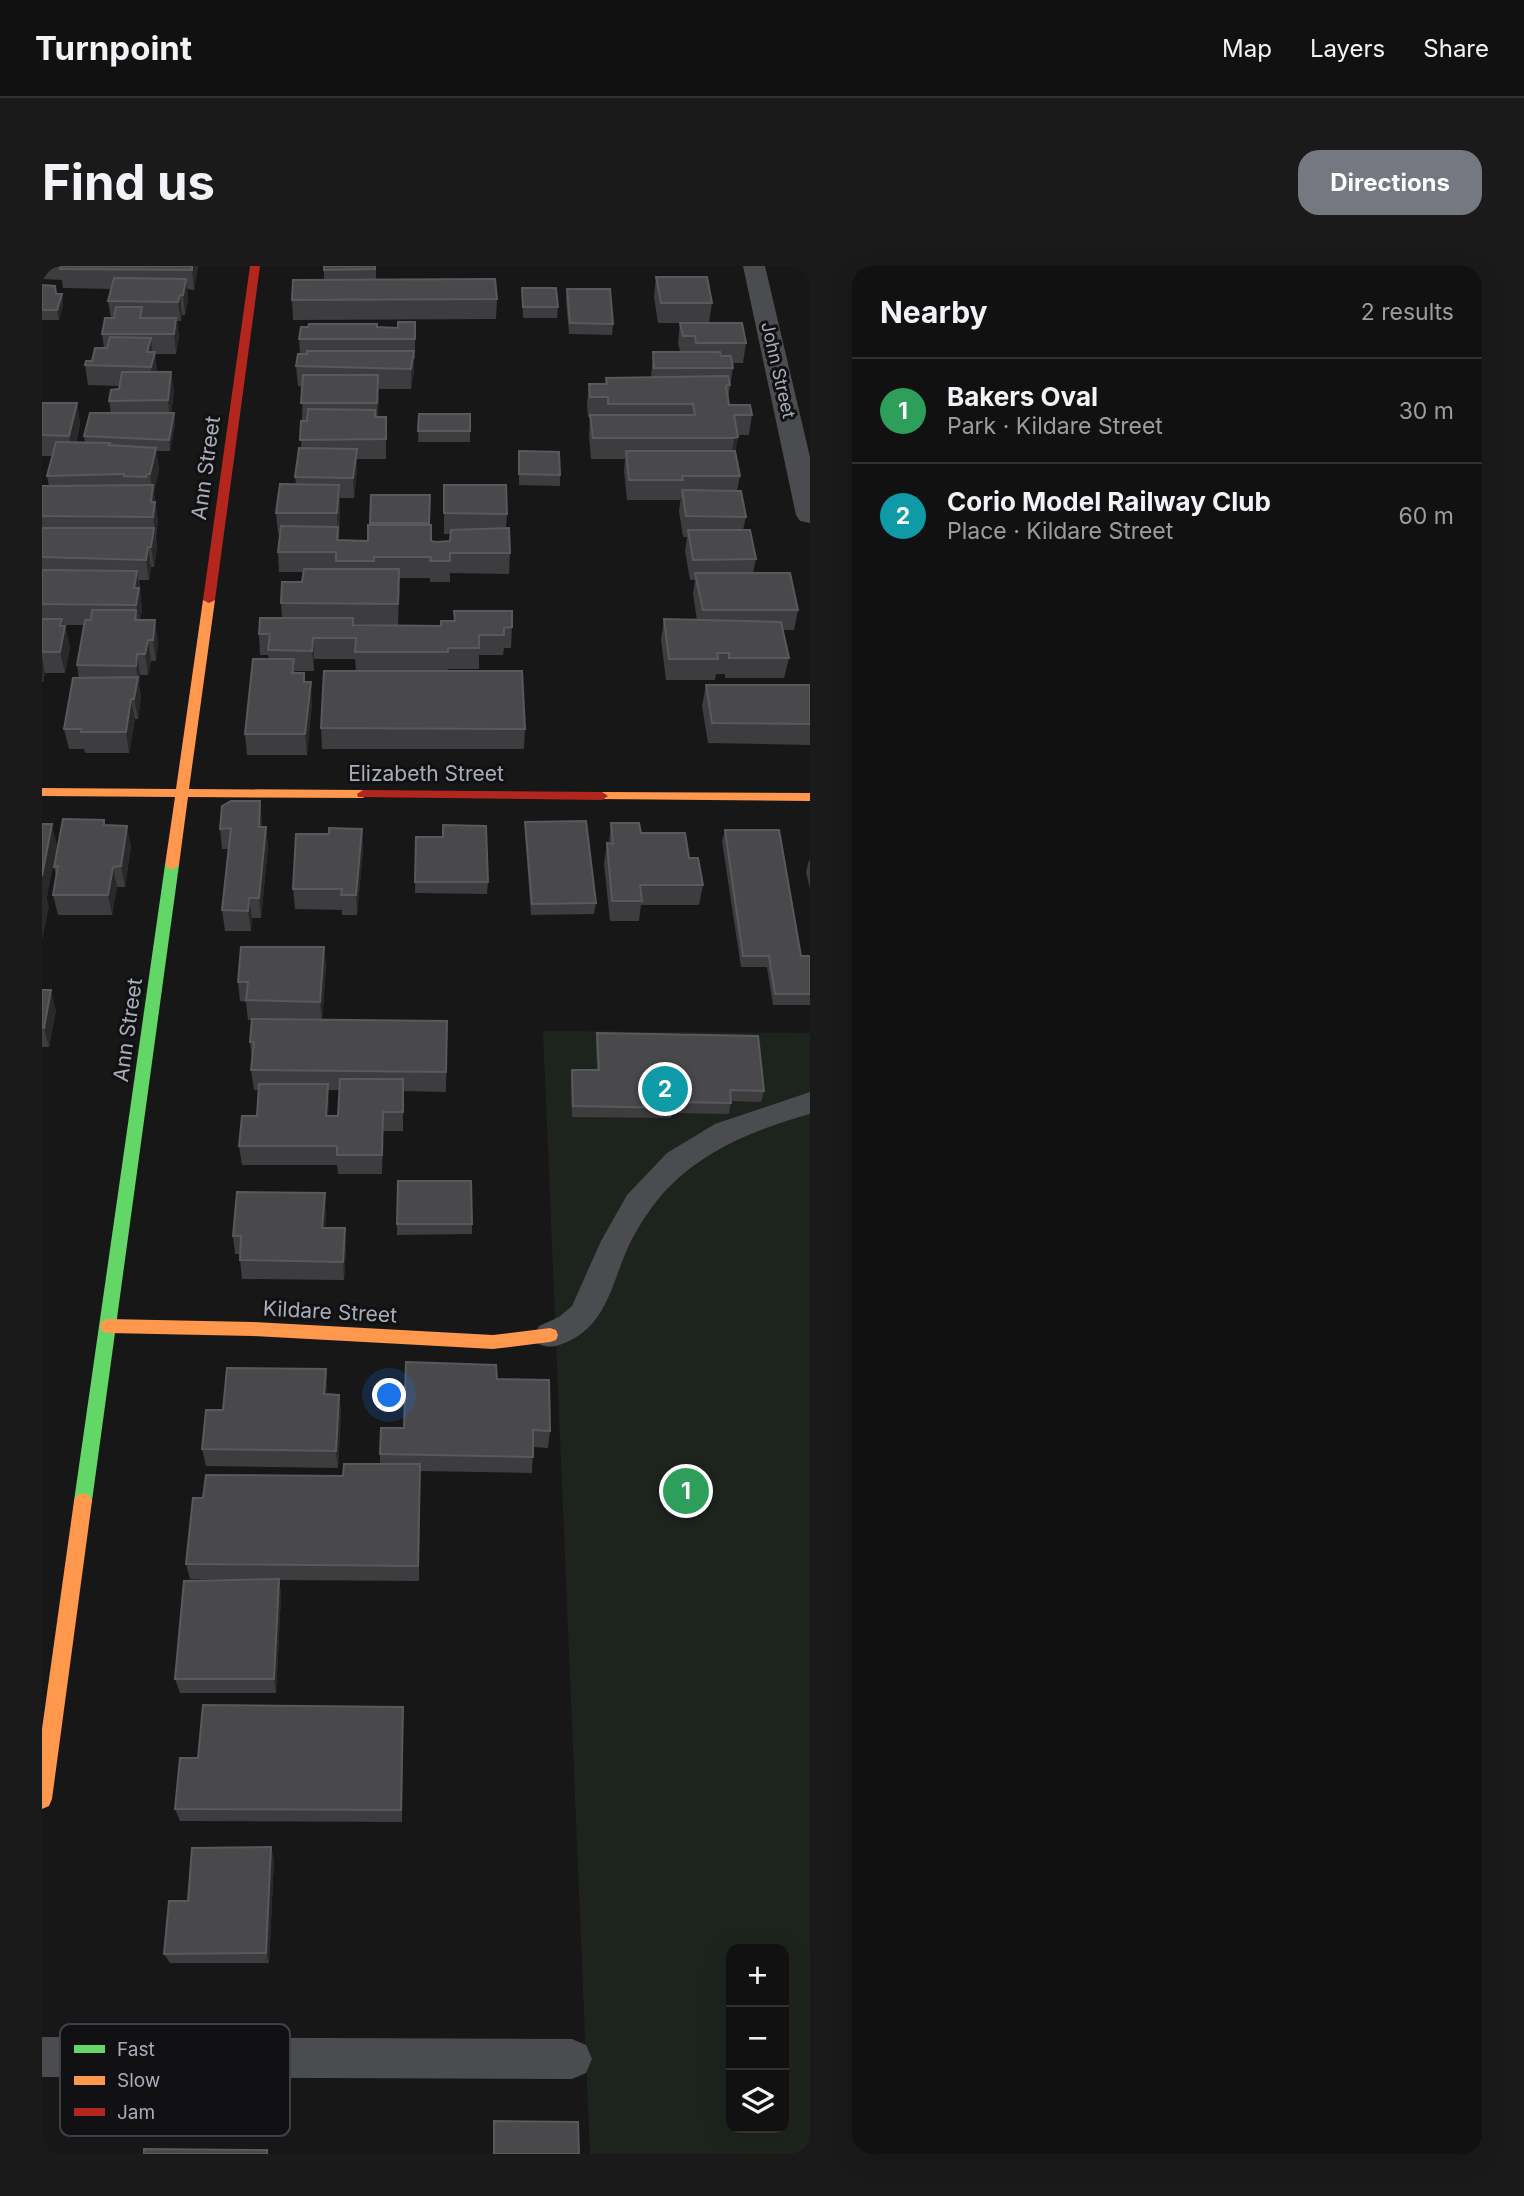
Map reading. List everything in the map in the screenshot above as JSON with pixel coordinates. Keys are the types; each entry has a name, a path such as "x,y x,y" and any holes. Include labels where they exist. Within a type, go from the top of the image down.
{"street":[{"name":"Ann Street","path":"42,1799 255,266"},
{"name":"John Street","path":"754,266 810,515"},
{"name":"Elizabeth Street","path":"42,792 810,797"},
{"name":"Kildare Street","path":"108,1326 253,1329 493,1342 550,1335"}],"lane":[{"path":"550,1335 570,1326 583,1315 633,1210 669,1167 699,1145 744,1121 810,1103"},
{"path":"42,2057 60,2057"},
{"path":"290,2058 572,2059"}],"shaded area":[{"path":"543,1031 810,1033 810,2154 590,2154"}],"building":[{"path":"61,266 192,266 192,270 60,269"},
{"path":"324,266 375,266 375,269 324,270"},
{"path":"656,277 707,277 712,303 661,303"},
{"path":"114,278 186,279 183,295 180,295 178,302 108,301"},
{"path":"495,279 497,299 292,300 293,280"},
{"path":"42,285 55,286 56,294 62,294 57,310 42,310"},
{"path":"522,288 556,288 558,307 523,307"},
{"path":"567,289 610,289 613,324 570,323"},
{"path":"116,307 142,307 140,318 176,318 174,334 102,334 105,318 114,318"},
{"path":"398,322 415,322 415,339 299,339 301,327 308,327 309,324 377,324 377,327 398,328"},
{"path":"680,323 742,323 746,343 696,343 695,336 683,336"},
{"path":"110,337 151,338 147,352 155,352 151,367 85,365 86,361 92,361 95,348 107,348"},
{"path":"307,351 414,351 411,369 296,366 298,354 307,354"},
{"path":"653,352 720,352 721,356 731,356 733,368 654,368"},
{"path":"122,372 171,372 168,400 109,401 111,390 119,389"},
{"path":"303,375 378,375 377,403 301,403"},
{"path":"728,376 730,385 726,386 729,405 750,405 752,415 734,415 738,437 593,438 590,415 695,415 693,404 608,404 608,397 590,397 589,384 607,384 606,378"},
{"path":"42,403 77,403 69,436 42,435"},
{"path":"308,409 375,410 375,417 386,417 386,439 300,440 301,421 307,421"},
{"path":"90,413 174,413 169,440 84,436"},
{"path":"419,414 470,414 470,431 418,431"},
{"path":"56,442 110,443 109,445 156,448 150,474 146,477 124,474 47,476"},
{"path":"299,448 357,449 353,478 295,477"},
{"path":"519,451 559,452 560,475 519,474"},
{"path":"626,451 735,451 740,476 629,480"},
{"path":"280,484 339,485 337,513 276,513"},
{"path":"153,485 153,517 42,516 42,486"},
{"path":"444,485 506,485 507,514 444,513"},
{"path":"682,490 741,491 746,517 686,516"},
{"path":"371,495 430,495 429,523 370,523"},
{"path":"368,525 431,525 431,541 436,542 450,541 451,530 509,528 510,553 450,553 450,561 430,561 431,557 374,557 374,561 336,561 336,552 278,552 281,526 338,527 337,540 368,541"},
{"path":"42,528 154,528 146,560 42,557"},
{"path":"688,530 750,530 756,559 693,560"},
{"path":"304,569 399,569 398,604 281,603 282,582 302,582"},
{"path":"42,570 137,571 134,588 139,588 136,605 42,604"},
{"path":"695,573 790,573 798,610 703,610"},
{"path":"92,610 136,610 135,620 155,620 153,640 148,640 145,654 137,654 136,666 77,665 85,620 91,620"},
{"path":"454,611 512,611 512,627 504,628 504,635 479,635 479,648 448,648 448,652 355,652 356,638 313,638 312,651 268,650 270,634 259,634 260,618 353,618 353,625 441,626 441,621 455,621"},
{"path":"42,619 62,619 60,626 65,626 60,652 42,652"},
{"path":"664,619 781,622 789,658 729,658 729,653 717,653 718,659 669,659"},
{"path":"253,659 294,659 292,673 304,673 304,682 311,682 305,734 245,734"},
{"path":"324,671 522,671 525,729 321,728"},
{"path":"138,677 134,699 131,699 126,732 81,732 82,729 64,729 73,678"},
{"path":"706,685 810,685 810,724 712,723"},
{"path":"231,801 260,801 259,827 266,827 259,898 249,898 248,911 222,910 231,828 220,829 222,806"},
{"path":"63,819 104,820 104,825 127,826 121,866 113,867 108,895 53,895 58,866 54,867"},
{"path":"586,821 596,903 532,904 525,822"},
{"path":"611,823 639,823 641,833 685,833 689,858 698,858 703,885 640,885 642,901 612,901 607,843 613,844"},
{"path":"42,824 52,824 42,876"},
{"path":"443,825 486,826 488,882 415,882 416,837 443,837"},
{"path":"329,828 362,829 356,895 341,895 342,889 293,889 296,834 329,834"},
{"path":"725,830 779,830 801,956 810,956 810,994 775,994 769,956 743,956"},
{"path":"241,947 324,947 320,1002 246,1000 248,982 238,982"},
{"path":"42,990 51,990 44,1028 42,1027"},
{"path":"252,1019 447,1021 446,1072 251,1070 254,1042 250,1042"},
{"path":"597,1033 758,1036 764,1091 730,1090 731,1103 673,1102 673,1108 573,1106 572,1070 599,1070"},
{"path":"340,1079 403,1079 403,1112 383,1112 382,1155 337,1155 337,1146 239,1146 242,1116 257,1116 259,1084 328,1084 326,1116 338,1116"},
{"path":"398,1181 471,1181 472,1224 397,1224"},
{"path":"237,1192 325,1193 322,1228 345,1228 343,1262 240,1260 241,1236 233,1236"},
{"path":"406,1362 496,1365 497,1379 549,1380 550,1431 533,1430 533,1457 380,1454 381,1428 404,1428"},
{"path":"227,1368 326,1369 324,1394 339,1395 336,1451 202,1449 206,1410 223,1410"},
{"path":"344,1464 420,1464 418,1566 186,1564 193,1498 203,1498 206,1475 343,1476"},
{"path":"279,1579 274,1679 175,1679 184,1581"},
{"path":"203,1705 403,1707 401,1810 175,1809 180,1758 198,1758"},
{"path":"271,1847 266,1953 164,1954 169,1901 188,1901 192,1848"},
{"path":"494,2121 578,2122 579,2154 494,2154"},
{"path":"144,2149 267,2150 267,2154 144,2154"}],"traffic: fast":[{"path":"83,1501 172,865"}],"traffic: slow":[{"path":"172,865 209,600"},
{"path":"42,792 363,794"},
{"path":"602,796 810,797"},
{"path":"108,1326 253,1329 493,1342 550,1335"},
{"path":"42,1799 83,1501"}],"traffic: jam":[{"path":"209,600 255,266"},
{"path":"363,794 602,796"}],"place":[{"name":"Corio Model Railway Club","path":"665,1089"},
{"name":"Bakers Oval","path":"686,1491"}]}
